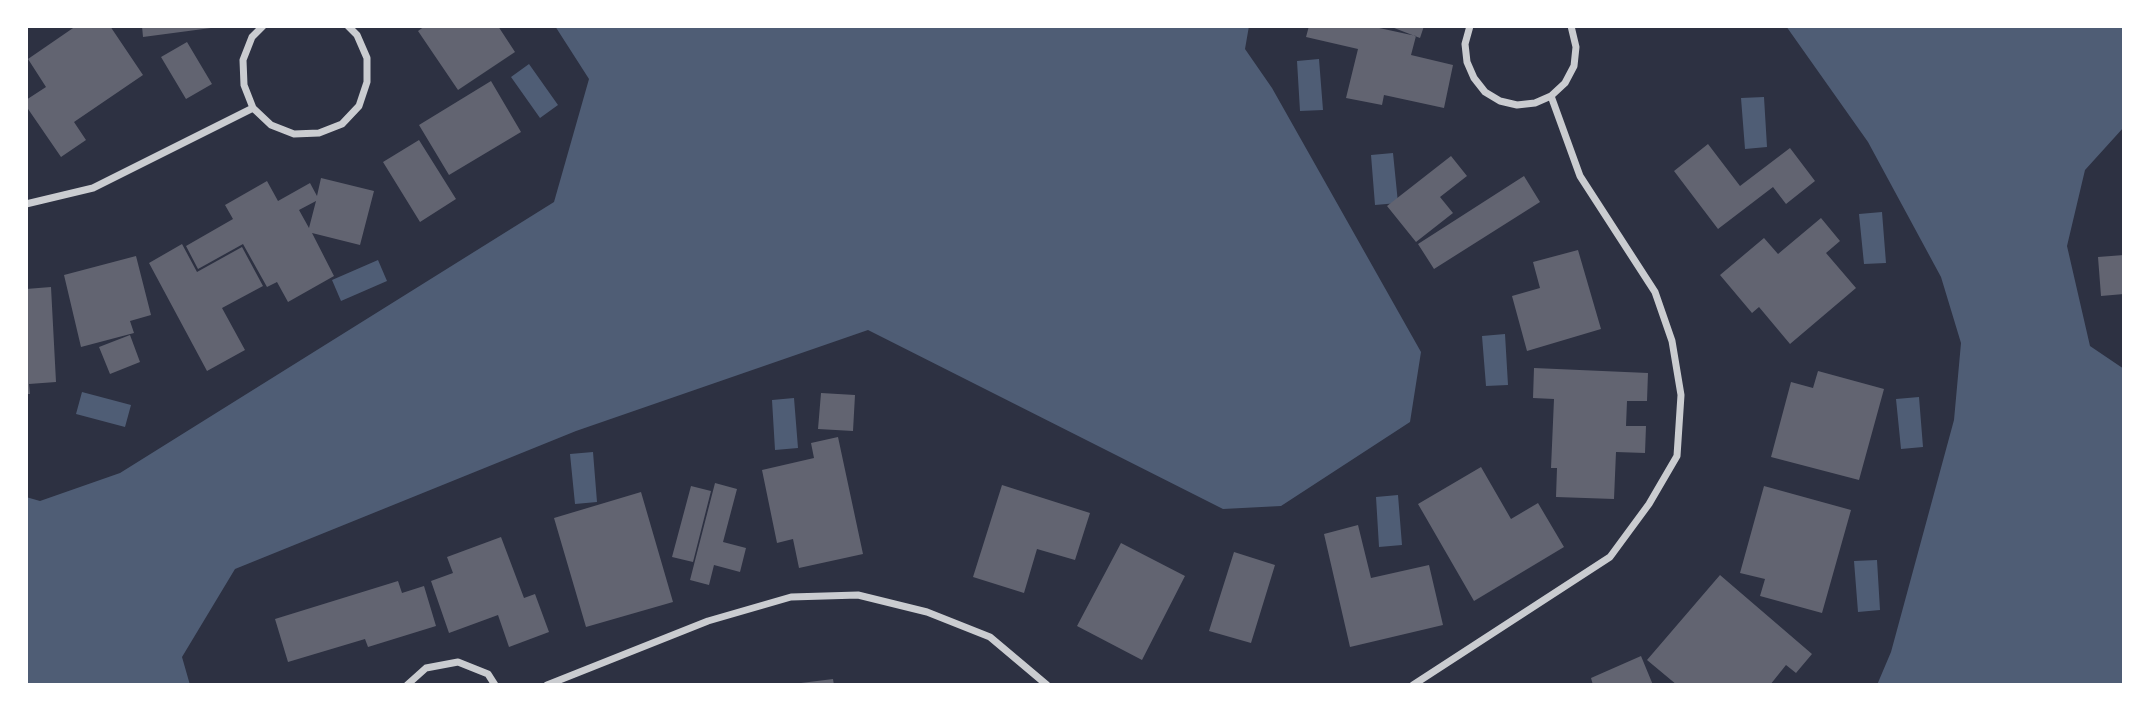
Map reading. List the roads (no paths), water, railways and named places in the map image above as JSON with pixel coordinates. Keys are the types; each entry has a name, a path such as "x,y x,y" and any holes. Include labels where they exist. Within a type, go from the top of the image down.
{"street":[{"path":"262,26 252,37 243,61 244,85 253,108 271,125 294,134 319,133 342,124 359,106 367,82 367,58 357,35 348,26"},
{"path":"1470,26 1465,44 1467,62 1474,78 1485,92 1500,101 1517,104 1535,103 1551,96 1564,83 1574,66 1576,47 1571,26"},
{"path":"1413,685 1610,557 1649,504 1676,456 1681,396 1672,341 1655,292 1580,176 1551,96"},
{"path":"26,204 93,188 253,108"},
{"path":"547,685 732,614 791,597 858,595 927,612 990,637 1047,685"},
{"path":"407,685 426,668 458,662 488,674 495,685"}],"water":[{"path":"555,26 1249,26 1245,49 1272,88 1421,352 1410,422 1281,506 1223,509 868,330 576,431 235,569 182,657 190,685 26,685 26,497 40,501 120,473 554,202 589,79"},
{"path":"1786,26 2124,26 2124,127 2085,170 2067,246 2090,346 2124,369 2124,685 1877,685 1891,652 1954,420 1961,343 1941,277 1868,142"},
{"path":"1319,59 1323,110 1300,111 1297,61"},
{"path":"529,64 558,105 540,118 511,77"},
{"path":"1764,97 1767,147 1745,149 1741,98"},
{"path":"1393,153 1398,203 1375,205 1371,155"},
{"path":"1882,212 1886,263 1864,264 1859,214"},
{"path":"378,260 387,281 341,301 332,280"},
{"path":"1505,334 1508,385 1486,386 1482,336"},
{"path":"82,392 131,405 125,427 76,414"},
{"path":"1919,397 1923,447 1901,449 1896,399"},
{"path":"794,398 798,448 775,450 772,400"},
{"path":"593,452 597,502 575,504 570,454"},
{"path":"1398,495 1402,545 1379,547 1376,497"},
{"path":"1877,560 1880,610 1858,612 1854,561"}]}
